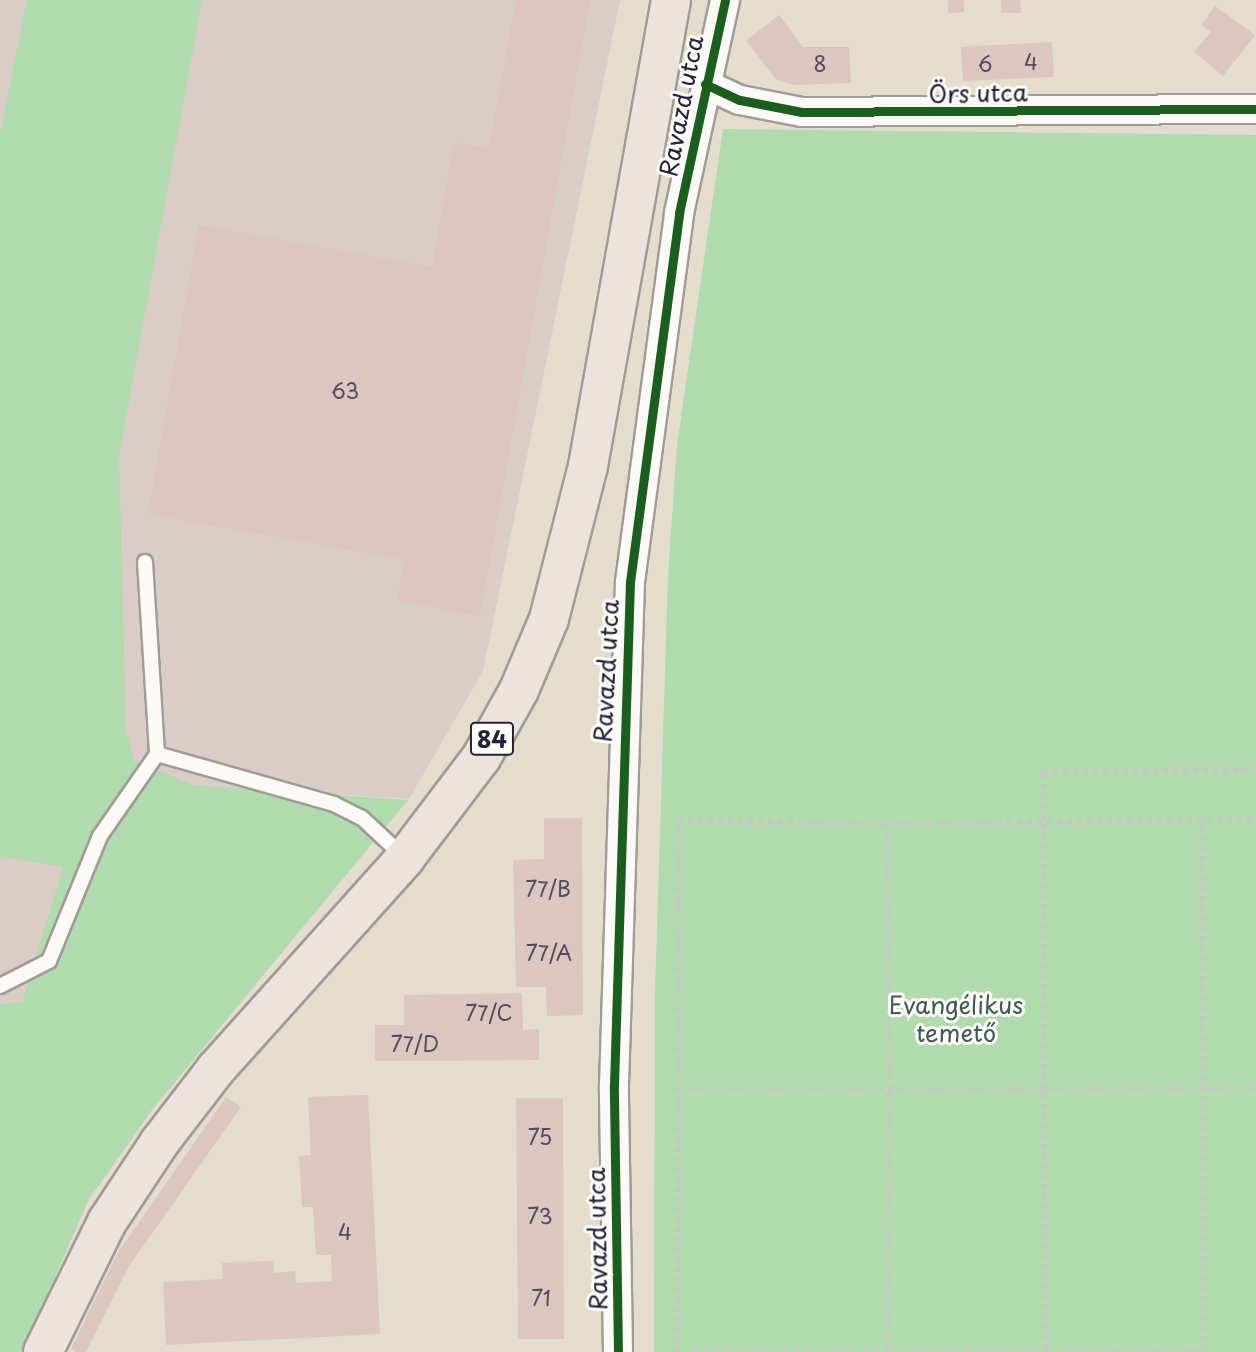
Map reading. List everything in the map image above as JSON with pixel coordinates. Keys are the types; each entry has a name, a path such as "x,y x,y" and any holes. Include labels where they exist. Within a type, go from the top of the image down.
{"main road":[{"name":"84","path":"43,1352 107,1222 159,1143 216,1069 405,858 481,758 549,619 588,466 671,0"}],"street":[{"name":"Ravazd utca","path":"618,1352 614,1085 631,582 646,435 705,84 725,0"},
{"name":"Örs utca","path":"705,84 740,100 802,112 1256,108"}],"lane":[{"path":"0,986 49,961 100,836 157,754 145,562"},
{"path":"157,754 334,804 362,818 405,858"}],"path":[{"path":"1045,1349 1043,771 1256,769"},
{"path":"694,1352 888,1347 1203,1351 1205,1088 1202,819"},
{"path":"677,1352 678,820 887,823 1256,819"},
{"path":"887,823 888,1347"},
{"path":"678,1089 1256,1088"}],"shaded area":[{"path":"0,0 620,0 483,671 409,799 122,781 70,844 22,1003 0,1004"}],"green space":[{"path":"27,0 202,0 119,456 126,730 134,761 194,785 408,800 152,1110 88,1201 23,1352 0,1352 0,1004 22,1002 63,867 0,856 0,134"},
{"name":"Evangélikus temető","path":"723,129 1256,135 1256,1352 654,1352 655,994 668,575 677,445"}],"building":[{"path":"516,0 590,0 480,616 397,601 404,560 148,514 199,225 432,267 454,142 489,148"},
{"path":"948,0 964,0 964,12 948,13"},
{"path":"1001,0 1020,0 1021,13 1001,13"},
{"path":"1215,6 1255,35 1223,76 1194,52 1211,32 1201,25"},
{"path":"779,15 803,47 849,47 851,83 793,85 776,79 746,41"},
{"path":"1052,42 1054,77 963,81 961,47"},
{"path":"544,818 582,818 583,1015 547,1016 546,987 516,987 513,860 544,859"},
{"path":"522,993 523,1030 539,1029 539,1060 375,1061 375,1025 404,1025 404,995"},
{"path":"368,1095 380,1334 166,1345 163,1282 223,1279 222,1263 273,1261 274,1273 295,1271 296,1283 332,1281 331,1255 316,1255 313,1207 302,1207 299,1156 311,1155 308,1097"},
{"path":"226,1097 241,1107 129,1266 86,1352 71,1349 117,1254"},
{"path":"516,1098 563,1098 564,1339 518,1339"}],"cycle path":[{"path":"618,1352 614,1085 630,582 679,213 725,0"},
{"path":"705,84 740,100 802,112 1256,109"}]}
